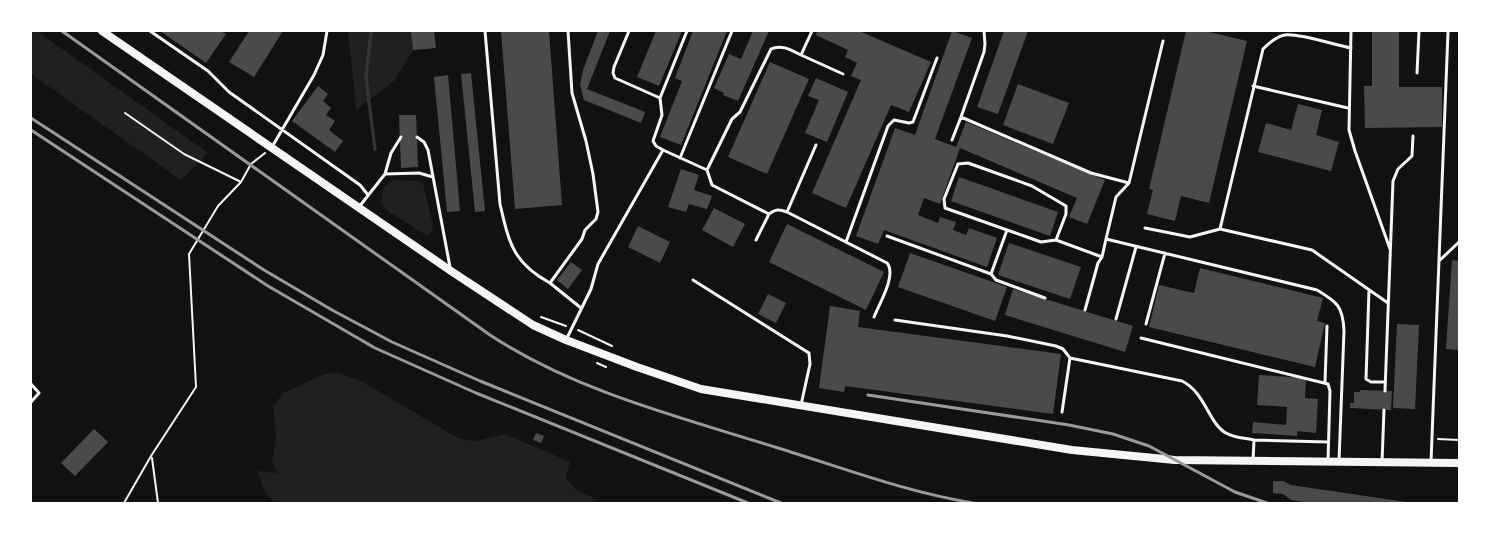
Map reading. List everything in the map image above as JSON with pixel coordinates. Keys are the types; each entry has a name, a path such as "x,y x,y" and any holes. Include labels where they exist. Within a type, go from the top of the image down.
{"main road":[{"path":"102,31 271,149 533,325 566,340 701,389 800,407 1103,454 1175,460 1459,463"}],"lane":[{"path":"150,31 208,71 229,92 360,185 368,195"},
{"path":"271,149 314,75 323,56 327,31"},
{"path":"485,31 500,204 506,232 516,255 532,273 550,283 581,308"},
{"path":"550,283 582,239 585,230 596,218 598,212 593,174 586,141 572,93 568,31"},
{"path":"629,31 614,67 613,73 615,78 660,98"},
{"path":"688,31 660,98 662,115 653,141 656,146 663,150 707,170"},
{"path":"680,158 732,31"},
{"path":"801,55 812,31"},
{"path":"952,140 984,52 984,31"},
{"path":"1351,31 1348,108 1349,130 1355,152 1390,251"},
{"path":"1417,73 1418,31"},
{"path":"1431,462 1448,32"},
{"path":"1220,229 1263,49 1270,43 1285,35 1351,48"},
{"path":"1085,310 1098,263 1102,257 1116,197 1130,182 1163,41"},
{"path":"769,214 712,185 707,170 732,119 740,112 771,49 776,46 785,47 844,74"},
{"path":"846,242 888,126 894,120 913,122 937,58"},
{"path":"1253,86 1348,108"},
{"path":"961,117 1091,173 1130,182"},
{"path":"1385,391 1394,175 1412,156 1413,136"},
{"path":"358,207 384,174 391,153 401,137"},
{"path":"417,137 424,142 428,150 451,271"},
{"path":"787,212 816,145"},
{"path":"566,340 590,289 598,264 663,150"},
{"path":"1056,240 1066,206 1032,186 968,163 958,164 944,199 945,208 1041,242 1056,240 1102,257"},
{"path":"384,174 419,173 433,178"},
{"path":"756,240 769,214 774,210 780,209 887,263 890,268 889,281 874,317"},
{"path":"1145,228 1190,237 1220,229 1312,250 1388,303"},
{"path":"991,274 1006,230"},
{"path":"887,236 991,274 996,280 1045,298"},
{"path":"1106,239 1317,290 1331,298 1339,306 1343,317 1344,330 1339,461"},
{"path":"1439,261 1459,242"},
{"path":"1116,319 1136,246"},
{"path":"1146,324 1165,254"},
{"path":"693,280 809,353 810,364 800,407"},
{"path":"1369,290 1366,379 1368,381 1385,382"},
{"path":"895,320 1007,336 1056,346 1063,349 1070,358 1186,383 1196,391 1220,428 1225,433 1254,440 1328,442"},
{"path":"1325,382 1327,326"},
{"path":"1141,338 1325,382 1330,387 1328,461"},
{"path":"1062,412 1070,358"},
{"path":"31,384 39,393 31,402"},
{"path":"1382,462 1384,410"},
{"path":"1253,461 1254,440"}],"path":[{"path":"125,113 184,154 241,182"},
{"path":"124,503 196,387 189,254 218,206 241,182 251,164 271,149"},
{"path":"541,317 572,328 614,347"},
{"path":"1432,439 1459,440"},
{"path":"152,456 158,503"}],"shaded area":[{"path":"31,31 37,31 208,153 181,180 31,74"},
{"path":"348,31 425,31 394,81 356,110"},
{"path":"393,180 419,181 423,184 433,225 432,231 429,235 424,234 385,209 381,201 384,187"},
{"path":"339,373 363,382 458,438 475,441 505,434 570,462 566,478 575,489 603,503 275,503 266,494 257,471 277,473 272,460 276,438 273,407 283,393 325,374"}],"building":[{"path":"160,31 221,31 226,34 206,63"},
{"path":"249,31 283,31 254,77 229,62"},
{"path":"411,31 434,31 436,48 413,50"},
{"path":"501,31 549,31 562,205 515,209"},
{"path":"598,31 610,31 587,89 645,112 641,123 584,100 580,85 583,70"},
{"path":"656,31 682,31 659,86 637,77"},
{"path":"693,31 727,31 681,145 660,137 682,81 675,78"},
{"path":"753,31 769,31 738,101 723,95 724,93 714,88 729,54 741,59"},
{"path":"817,31 859,31 931,62 909,112 891,105 846,208 812,193 861,80 851,76 857,63 845,57 848,50 816,35"},
{"path":"952,31 972,38 935,139 956,147 966,122 1105,180 1087,224 1069,217 1077,198 960,148 940,204 924,198 918,215 938,223 940,217 956,222 953,230 966,235 969,228 997,238 987,267 884,230 878,244 856,236 895,128 915,135"},
{"path":"1004,31 1028,31 998,114 977,107"},
{"path":"1186,31 1205,31 1247,41 1209,203 1181,196 1175,221 1147,214 1153,190 1149,189"},
{"path":"1372,31 1399,31 1399,87 1442,87 1442,127 1365,128 1364,86 1372,86"},
{"path":"770,62 809,79 767,174 728,157"},
{"path":"471,73 485,211 475,212 461,74"},
{"path":"448,75 460,211 447,212 434,77"},
{"path":"816,78 848,92 827,142 805,133 819,100 808,96"},
{"path":"1018,84 1069,103 1053,144 1003,125"},
{"path":"318,86 328,94 323,101 331,108 326,115 335,121 329,130 343,141 335,152 292,121"},
{"path":"1298,104 1322,110 1316,135 1339,142 1331,171 1258,152 1266,123 1291,130"},
{"path":"399,115 416,115 418,167 401,168"},
{"path":"681,169 699,175 694,190 712,196 707,209 689,204 686,212 668,207"},
{"path":"959,177 1058,212 1050,236 951,201"},
{"path":"714,208 745,224 733,247 702,230"},
{"path":"787,224 884,272 866,310 769,262"},
{"path":"638,226 670,242 660,263 628,247"},
{"path":"1009,243 1081,267 1070,299 998,275"},
{"path":"910,253 1007,287 995,321 898,287"},
{"path":"1452,260 1459,261 1459,350 1446,349"},
{"path":"571,262 582,270 568,289 557,280"},
{"path":"1200,268 1323,298 1317,321 1325,323 1315,367 1149,327 1159,285 1194,293"},
{"path":"1013,289 1133,326 1125,352 1005,315"},
{"path":"768,294 786,303 776,323 758,314"},
{"path":"830,306 860,311 858,327 1061,354 1053,414 845,386 844,392 819,388"},
{"path":"1397,324 1419,325 1415,409 1393,408"},
{"path":"1259,375 1306,378 1305,398 1318,399 1316,433 1297,431 1297,436 1252,433 1253,422 1286,425 1287,407 1257,405"},
{"path":"1360,390 1392,391 1391,410 1350,408 1350,403 1354,403 1354,392 1360,392"},
{"path":"94,429 108,442 75,476 61,463"},
{"path":"536,433 544,436 541,443 533,440"},
{"path":"1273,481 1283,481 1291,485 1413,503 1310,503 1291,500 1283,494 1273,493"}],"waterway":[{"path":"371,31 366,78 375,149"}],"railway":[{"path":"62,31 490,335 523,355 594,388 667,414 923,493 973,503"},
{"path":"31,118 264,270 332,310 392,342 480,381 781,503"},
{"path":"31,130 268,286 375,348 476,393 748,503"},
{"path":"868,395 1069,425 1113,434 1149,446 1235,492 1267,503"}]}
